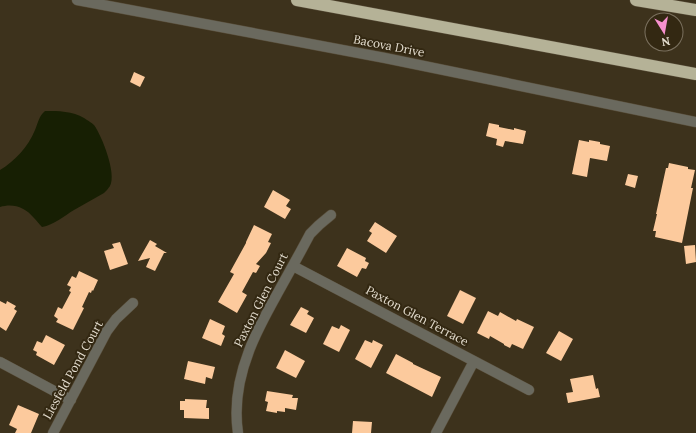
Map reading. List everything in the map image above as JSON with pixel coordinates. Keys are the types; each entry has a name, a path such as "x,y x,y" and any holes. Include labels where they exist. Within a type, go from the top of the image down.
{"highway":[{"path":"297,0 696,74"},
{"path":"636,0 696,10"}],"street":[{"name":"Bacova Drive","path":"77,0 385,58 696,122"},
{"name":"Paxton Glen Court","path":"238,433 237,401 248,352 258,329 310,234 331,214"},
{"name":"Paxton Glen Terrace","path":"293,266 529,390"},
{"name":"Liesfeld Pond Court","path":"53,433 107,331 116,319 133,303"},
{"path":"436,433 474,361"},
{"path":"0,362 71,400"}],"shaded area":[{"path":"45,111 60,111 75,114 94,125 101,137 108,155 112,180 110,186 104,193 55,222 42,227 27,211 23,209 10,205 0,207 0,170 16,158 25,148 40,117"}],"building":[{"path":"134,72 145,77 140,87 130,82"},
{"path":"489,123 499,125 499,127 514,130 514,128 526,131 523,144 505,141 503,147 496,145 497,139 486,136"},
{"path":"579,140 600,142 600,144 610,146 607,161 590,158 587,177 572,174"},
{"path":"669,163 695,170 682,243 655,237 656,231 653,231 666,168 668,168"},
{"path":"628,174 638,176 635,188 625,185"},
{"path":"273,190 290,200 286,206 291,209 285,219 264,207"},
{"path":"375,222 397,236 386,253 367,241 372,233 369,231"},
{"path":"254,225 272,234 268,242 271,243 266,253 256,264 260,266 256,273 253,272 242,292 247,295 237,313 218,302 234,274 230,272"},
{"path":"150,240 157,244 155,246 167,253 164,253 155,271 146,267 150,258 138,261"},
{"path":"120,242 128,264 110,270 104,251 114,248 112,244"},
{"path":"695,245 696,262 686,264 684,246"},
{"path":"347,248 366,258 365,261 369,263 366,269 362,268 357,277 337,266"},
{"path":"79,271 98,280 93,291 92,290 91,293 89,292 82,307 84,308 73,330 56,322 58,319 54,316 58,307 62,309 71,292 69,291 71,287 67,285 72,276 76,278"},
{"path":"460,290 476,298 463,324 447,316"},
{"path":"0,301 6,304 7,301 16,306 14,309 17,311 6,331 0,327"},
{"path":"301,307 309,311 307,314 314,318 306,333 290,325"},
{"path":"488,311 498,316 500,312 516,321 517,319 534,327 523,349 512,344 510,348 490,336 489,339 477,333"},
{"path":"210,319 225,326 222,334 225,336 221,346 202,338"},
{"path":"341,325 350,330 339,352 323,344 332,326 339,329"},
{"path":"559,331 573,339 561,361 546,353"},
{"path":"46,335 65,345 54,365 36,355 37,352 33,350 37,341 42,343"},
{"path":"365,340 372,343 373,340 383,345 371,368 355,359"},
{"path":"285,350 305,361 296,378 276,368"},
{"path":"396,354 441,377 432,397 386,373"},
{"path":"188,361 215,367 212,379 206,377 205,384 184,379"},
{"path":"593,375 596,389 598,388 600,397 568,403 566,393 573,392 570,379"},
{"path":"267,391 293,395 292,398 298,398 296,410 285,408 285,412 277,411 277,413 266,411 268,402 265,401"},
{"path":"185,399 207,400 206,408 209,408 209,419 184,418 184,410 180,410 180,401 185,401"},
{"path":"18,405 39,414 31,433 15,433 17,429 9,425"},
{"path":"353,421 372,422 371,433 352,433"}]}
